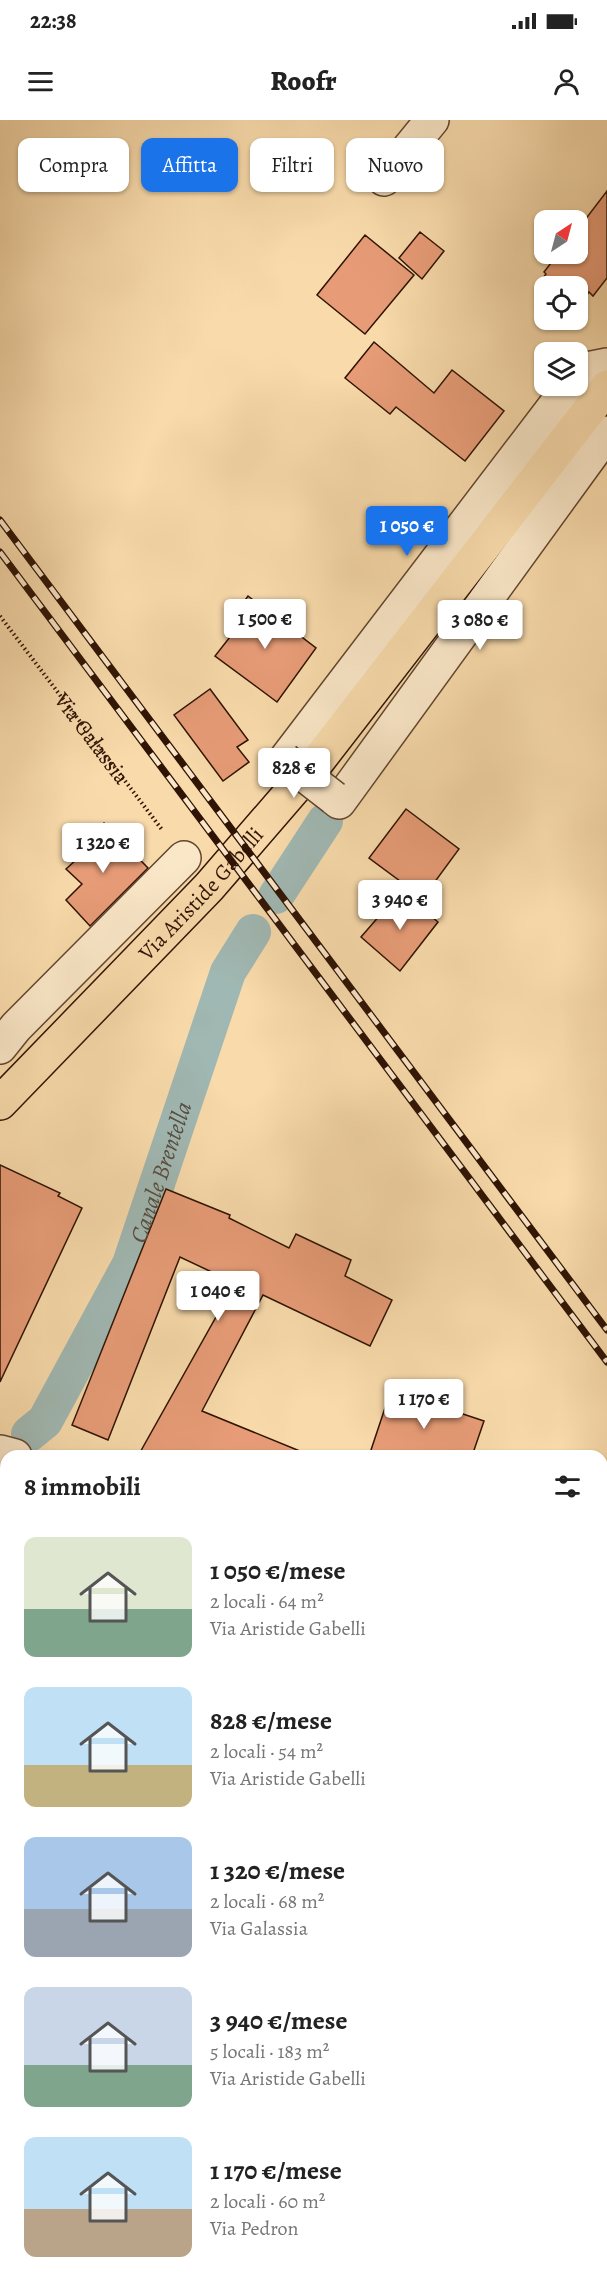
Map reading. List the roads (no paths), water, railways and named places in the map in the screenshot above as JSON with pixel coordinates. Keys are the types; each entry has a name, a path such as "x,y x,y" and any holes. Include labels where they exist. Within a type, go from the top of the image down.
{"main road":[{"name":"Via Aristide Gabelli","path":"0,1103 209,887 317,762 607,388"}],"street":[{"path":"417,138 432,120"},
{"path":"588,369 607,365"},
{"path":"562,396 285,760 339,802 607,433"},
{"name":"Via Aristide Gabelli","path":"0,1047 16,1027 184,858"}],"waterway":[{"name":"Canale Brentella","path":"276,896 325,821"},
{"name":"Canale Brentella","path":"29,1434 45,1421 130,1264 228,972 253,932"}],"railway":[{"path":"0,520 607,1330"},
{"path":"0,552 607,1362"}]}
